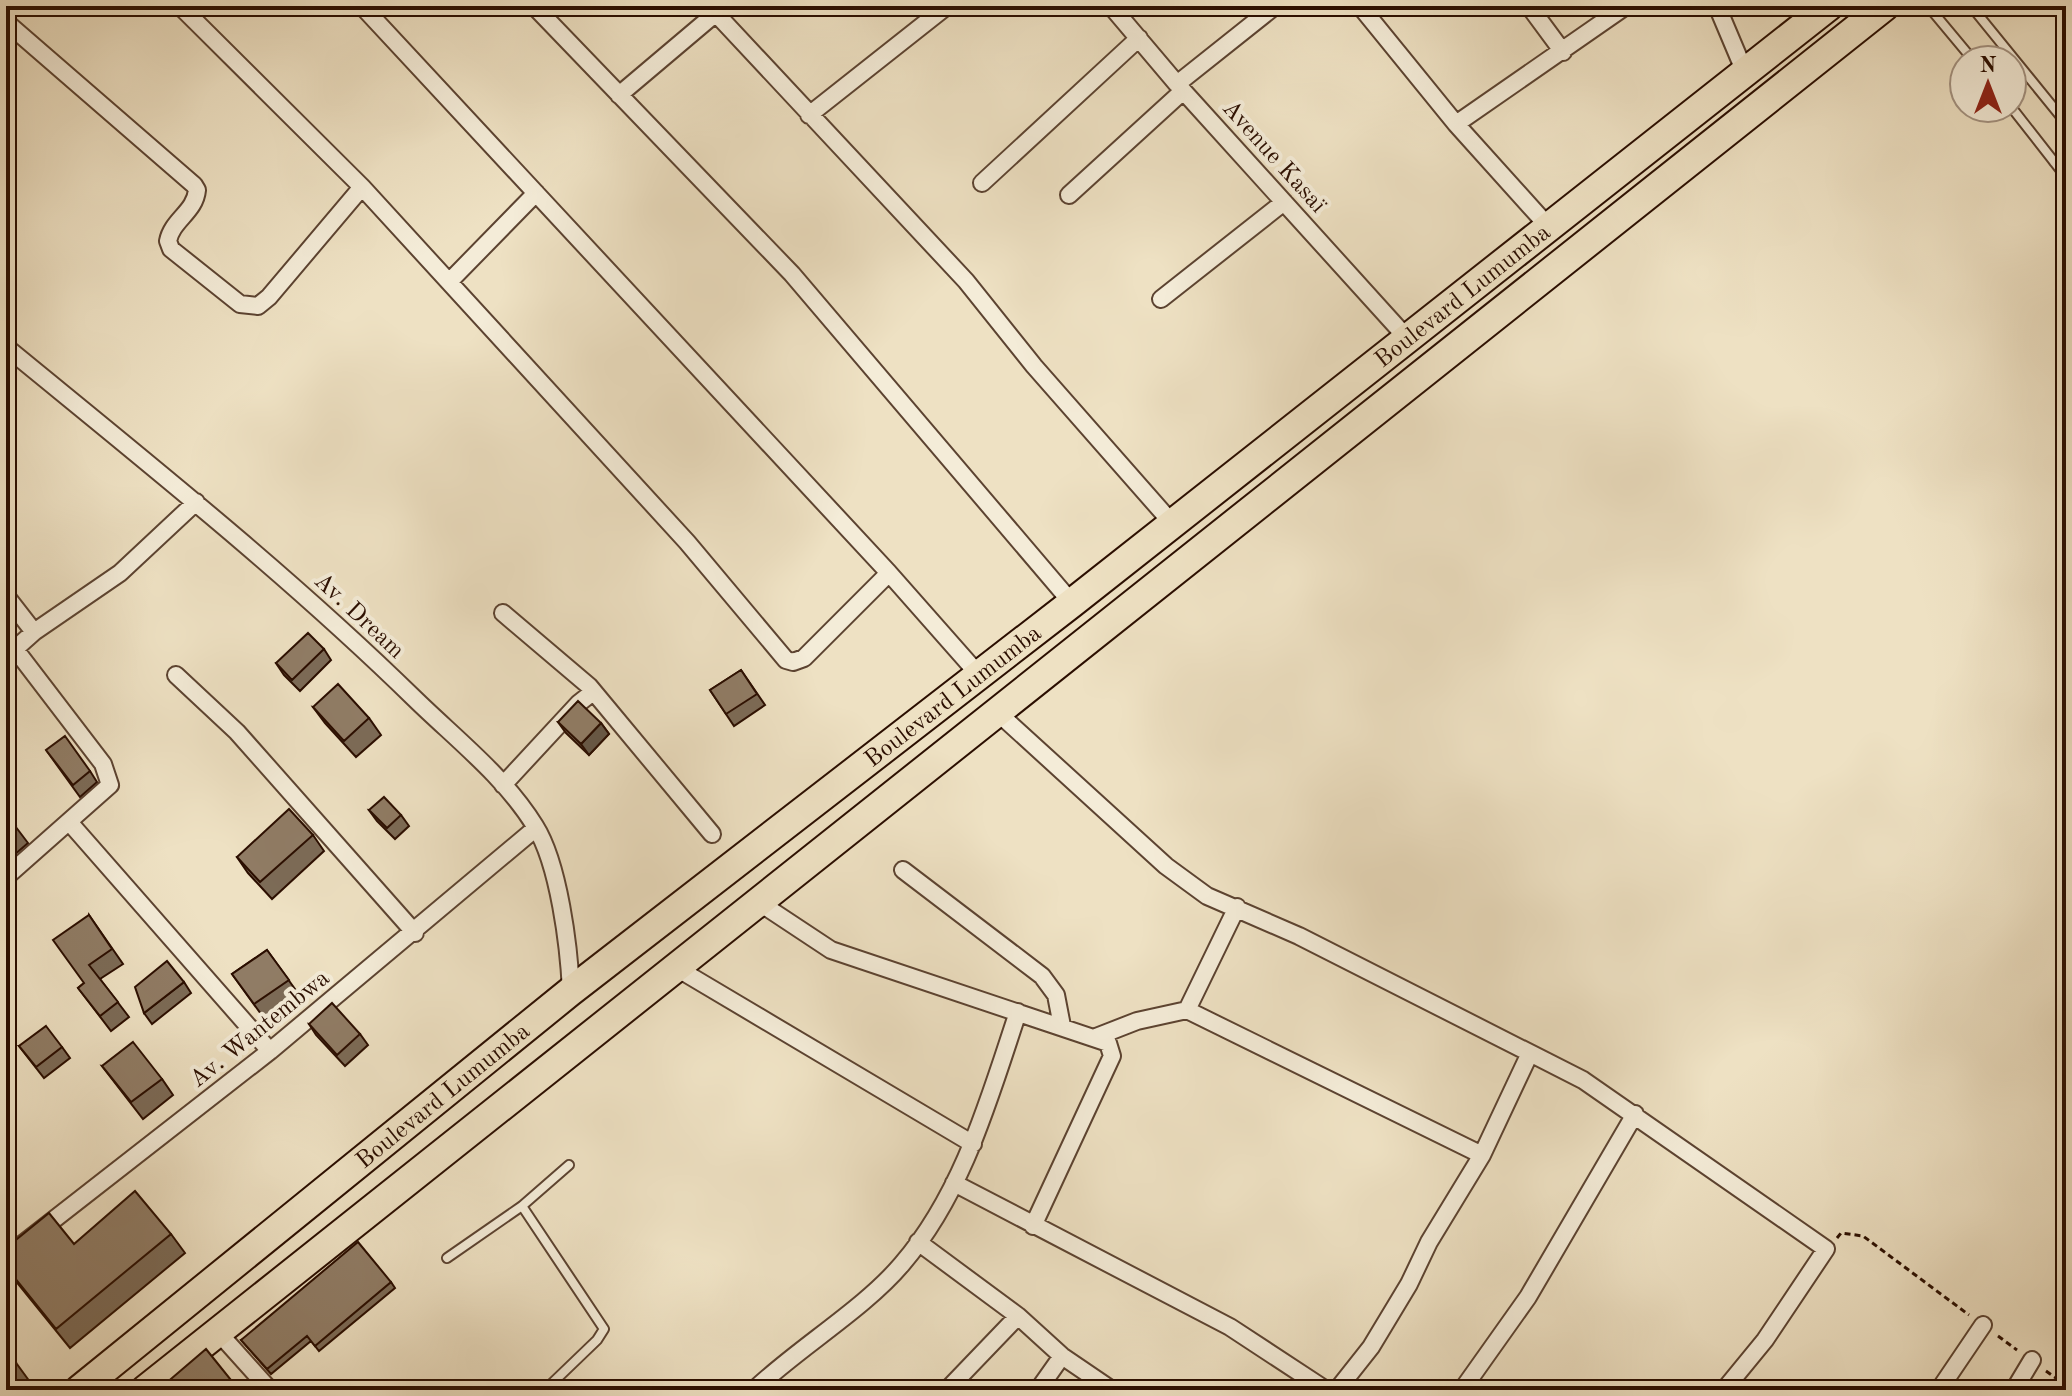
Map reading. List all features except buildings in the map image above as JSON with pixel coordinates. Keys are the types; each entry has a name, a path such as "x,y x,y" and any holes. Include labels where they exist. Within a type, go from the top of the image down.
{"highway":[{"name":"Boulevard Lumumba","path":"79,1390 571,991 1072,603 1547,225 1829,6"},
{"name":"Boulevard Lumumba","path":"145,1390 1885,6"}],"street":[{"path":"180,6 362,187 687,542 786,660 804,658 889,573"},
{"path":"362,6 889,573 979,675"},
{"path":"534,6 792,274 1072,603"},
{"path":"809,115 947,6"},
{"name":"Avenue Kasaï","path":"1111,6 1406,337"},
{"path":"1069,195 1180,87 1275,6"},
{"path":"1360,6 1456,124 1547,225"},
{"path":"1529,6 1563,52"},
{"path":"1456,124 1626,6"},
{"path":"1717,6 1744,70"},
{"path":"619,95 713,10 966,281 1034,366 1172,523"},
{"path":"6,22 194,185 197,190 194,204 172,228 168,241 171,249 240,304 258,306 269,297 362,187"},
{"path":"982,183 1139,38"},
{"path":"449,282 536,193"},
{"path":"1161,299 1284,202"},
{"name":"Av. Dream","path":"6,347 196,502 346,631 503,785 536,828 565,929 571,991"},
{"path":"6,877 110,785 109,776 10,653 34,632 120,573 196,502"},
{"path":"6,596 34,632"},
{"path":"503,613 593,692 712,834"},
{"path":"176,675 237,732 415,933"},
{"path":"503,785 579,703 593,692"},
{"path":"996,711 1166,866 1207,896 1237,907 1583,1080 1826,1249 1765,1340 1724,1390"},
{"path":"70,823 270,1051"},
{"name":"Av. Wantembwa","path":"6,1257 270,1051 415,933 536,828"},
{"path":"903,870 1042,976 1056,995 1062,1026"},
{"path":"757,901 831,950 1108,1043 1112,1056 1033,1226"},
{"path":"1187,1010 1237,907"},
{"path":"675,967 973,1144"},
{"path":"1096,1037 1137,1021 1187,1010 1482,1155"},
{"path":"754,1390 893,1274 918,1242 954,1183 973,1144 1018,1012"},
{"path":"1337,1390 1371,1347 1482,1155 1530,1053"},
{"path":"1462,1390 1528,1297 1635,1114"},
{"path":"954,1183 1230,1327 1326,1390"},
{"path":"918,1242 1018,1316 1062,1356 1112,1390"},
{"path":"947,1390 1018,1316"},
{"path":"1939,1390 1983,1325"},
{"path":"218,1332 270,1390"},
{"path":"1038,1390 1062,1356"},
{"path":"2014,1390 2032,1360"}],"lane":[{"path":"1928,6 1960,44"},
{"path":"1971,6 2066,123"},
{"path":"2024,124 2066,177"},
{"path":"2054,162 2066,156"},
{"path":"447,1258 522,1206 569,1165"},
{"path":"522,1206 604,1329 597,1340 545,1390"}],"path":[{"path":"1826,1249 1841,1233 1863,1236 2066,1385"}]}
